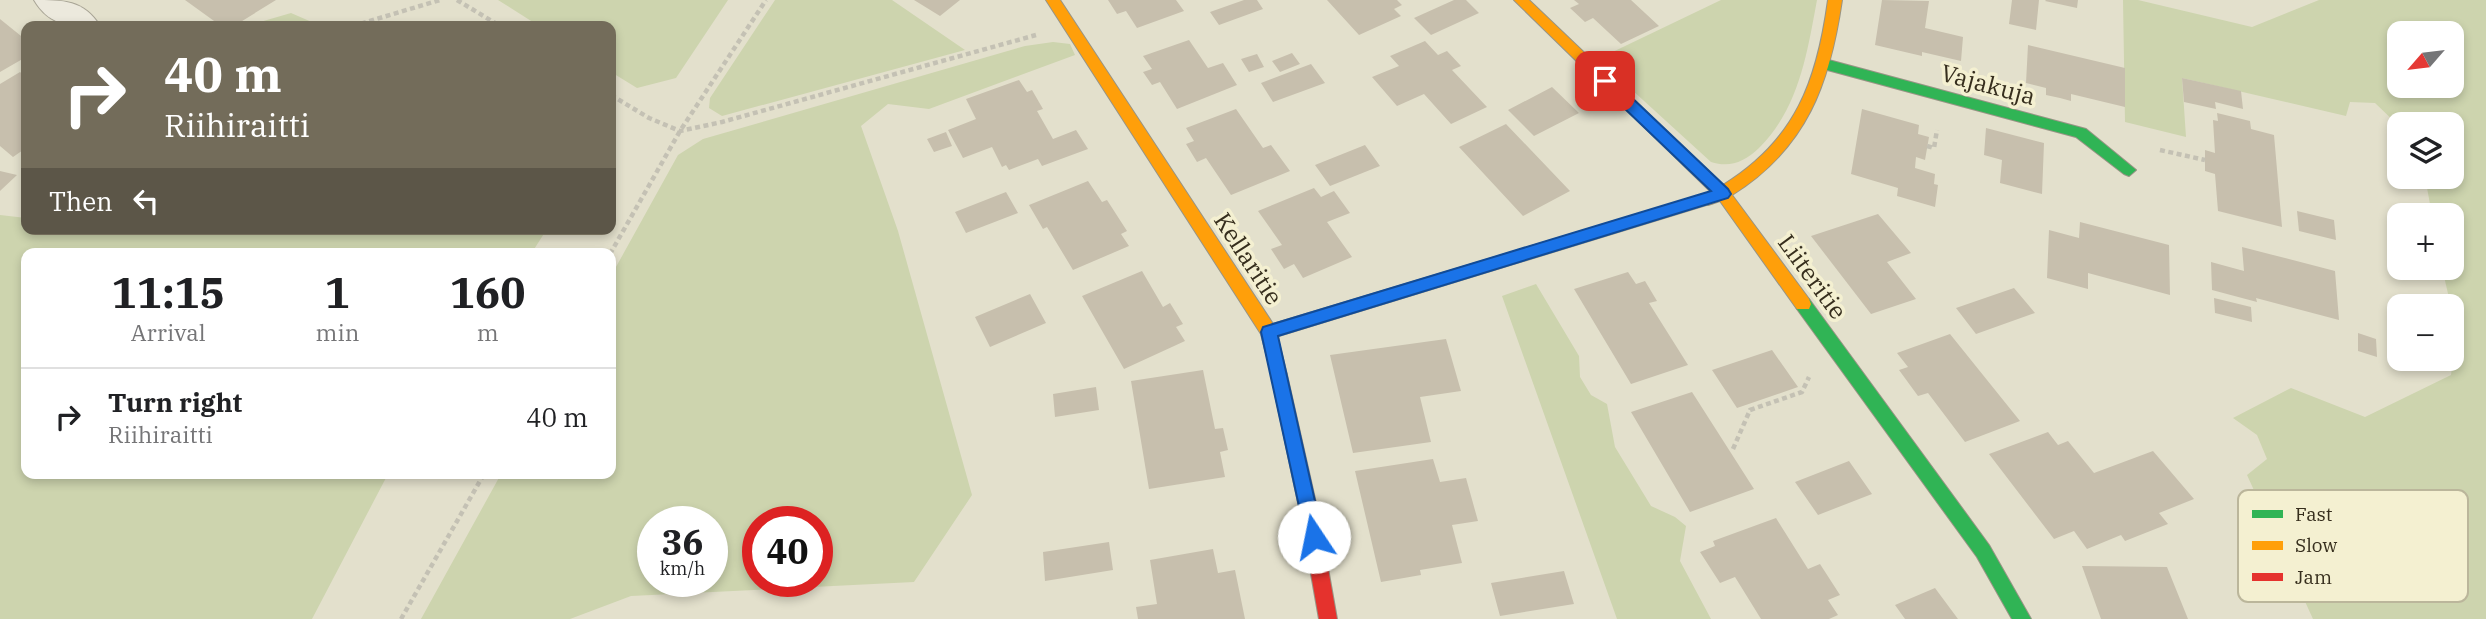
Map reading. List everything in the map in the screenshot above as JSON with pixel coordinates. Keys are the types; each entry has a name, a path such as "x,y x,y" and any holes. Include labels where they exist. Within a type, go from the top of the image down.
{"street":[{"path":"50,0 77,21"},
{"name":"Kellaritie","path":"1053,0 1269,332 1309,512 1328,619"},
{"name":"Liiteritie","path":"1521,0 1723,194 1983,551 2022,619"},
{"path":"1269,332 1723,194 1784,145 1805,114 1825,64 1835,0"},
{"name":"Vajakuja","path":"1825,64 2081,133 2129,170"}],"path":[{"path":"370,21 440,0"},
{"path":"457,0 492,21"},
{"path":"613,248 680,131 766,0"},
{"path":"616,98 649,118 680,131 722,122 1070,26"},
{"path":"1927,146 1934,148 1937,130"},
{"path":"2160,150 2205,160"},
{"path":"1733,449 1750,410 1802,391 1811,373"},
{"path":"401,619 481,479"}],"green space":[{"path":"498,0 728,0 676,78 637,88 616,75 616,21 531,21"},
{"path":"775,0 892,0 965,50 722,116 709,108 710,98"},
{"path":"1721,0 1817,0 1805,60 1784,116 1753,153 1742,160 1724,164 1711,162 1598,59"},
{"path":"2123,0 2138,0 2252,27 2319,0 2486,0 2486,619 2313,619 2305,602 2468,602 2468,490 2254,490 2247,475 2267,459 2257,435 2233,418 2291,388 2365,417 2451,375 2452,371 2464,371 2464,294 2448,294 2445,280 2464,280 2464,203 2430,203 2427,189 2464,189 2464,112 2387,112 2387,114 2375,103 2350,102 2346,116 2182,78 2186,137 2125,122"},
{"path":"291,13 309,21 263,21"},
{"path":"1053,42 1070,44 1075,55 929,109 888,104 861,126 898,231 972,495 914,582 833,586 833,506 742,506 742,591 728,591 728,506 637,506 637,596 570,619 421,619 498,479 616,479 616,267 678,155 703,139 1025,46"},
{"path":"0,215 21,217 21,235 543,235 535,248 21,248 21,479 385,479 312,619 0,619"},
{"path":"1536,284 1579,356 1580,377 1591,395 1607,404 1615,447 1651,506 1675,517 1686,526 1680,561 1711,619 1617,619 1502,296"}],"building":[{"path":"185,0 276,0 242,21 214,21"},
{"path":"914,0 960,0 940,16"},
{"path":"1108,0 1176,0 1184,11 1137,28 1126,11 1117,14"},
{"path":"1244,0 1257,0 1263,9 1219,25 1210,12"},
{"path":"1327,0 1397,0 1402,5 1394,9 1401,16 1359,35"},
{"path":"1454,0 1466,0 1479,13 1431,35 1414,18"},
{"path":"1574,0 1631,0 1659,26 1621,44 1593,18 1585,22 1570,8 1579,4"},
{"path":"1882,0 1929,1 1925,28 1963,37 1961,61 1922,52 1922,56 1875,45"},
{"path":"2012,0 2039,0 2036,30 2009,24"},
{"path":"2078,0 2077,8 2045,1"},
{"path":"0,19 21,36 21,60 0,72"},
{"path":"1189,40 1208,68 1223,63 1237,85 1177,109 1160,82 1152,85 1143,72 1152,69 1143,56"},
{"path":"1425,41 1438,55 1447,51 1461,66 1452,70 1487,107 1451,124 1424,94 1397,106 1372,77 1399,66 1390,56"},
{"path":"2028,45 2125,68 2125,107 2071,94 2071,101 2046,95 2046,88 2026,83"},
{"path":"1292,53 1300,64 1280,72 1272,61"},
{"path":"1257,54 1264,67 1249,72 1241,59"},
{"path":"1311,64 1325,83 1273,102 1261,83"},
{"path":"21,73 21,151 13,157 0,146 0,84"},
{"path":"2182,78 2241,91 2243,109 2215,102 2216,109 2184,102"},
{"path":"1019,80 1027,92 1032,90 1043,109 1037,111 1053,139 1076,130 1088,149 1042,166 1038,159 1009,170 1006,165 1002,167 992,147 963,158 948,130 976,119 966,99"},
{"path":"1552,87 1579,113 1534,136 1508,110"},
{"path":"1236,109 1263,148 1271,145 1290,171 1231,195 1206,158 1197,162 1186,144 1194,141 1186,128"},
{"path":"1862,109 1919,125 1918,134 1929,137 1925,160 1916,157 1915,168 1935,174 1934,184 1938,185 1935,207 1897,196 1898,188 1851,174"},
{"path":"2217,113 2250,121 2251,129 2274,135 2282,227 2218,211 2215,174 2205,171 2205,150 2215,153 2213,120 2218,121"},
{"path":"1506,124 1570,191 1523,216 1459,147"},
{"path":"1986,128 2044,143 2042,194 2000,183 2002,160 1984,155"},
{"path":"946,132 952,146 934,152 927,139"},
{"path":"1365,145 1380,166 1330,186 1315,165"},
{"path":"0,171 17,175 0,191"},
{"path":"1088,181 1102,202 1107,200 1127,231 1121,234 1129,246 1073,270 1047,227 1043,229 1029,205"},
{"path":"1314,188 1321,197 1334,191 1350,213 1327,222 1352,257 1303,278 1294,264 1284,269 1271,249 1282,245 1258,211"},
{"path":"1006,192 1018,213 966,233 955,212"},
{"path":"2297,211 2334,220 2336,240 2299,231"},
{"path":"1878,214 1911,253 1887,262 1916,299 1871,314 1811,236"},
{"path":"2080,222 2169,245 2170,295 2088,273 2088,289 2047,278 2049,230 2079,238"},
{"path":"2242,247 2335,271 2339,320 2256,298 2257,302 2212,290 2211,262 2244,271"},
{"path":"1142,271 1163,307 1170,303 1183,324 1176,327 1185,341 1124,369 1082,296"},
{"path":"1628,272 1636,284 1645,281 1657,301 1649,303 1688,365 1631,384 1574,289"},
{"path":"2014,288 2035,313 1976,334 1956,308"},
{"path":"1030,294 1046,323 990,347 975,317"},
{"path":"2214,298 2251,307 2252,322 2215,313"},
{"path":"2358,333 2376,339 2377,357 2358,351"},
{"path":"1950,334 2020,421 1965,442 1928,393 1918,396 1899,370 1908,367 1897,353"},
{"path":"1446,339 1461,391 1420,397 1431,442 1353,453 1330,355"},
{"path":"1772,350 1798,387 1737,408 1712,370"},
{"path":"1203,370 1215,429 1223,428 1228,450 1220,452 1225,477 1149,489 1131,381"},
{"path":"1096,387 1099,410 1055,417 1053,394"},
{"path":"1692,392 1754,489 1690,512 1631,412"},
{"path":"2048,432 2058,445 2068,441 2094,473 2153,451 2194,499 2159,513 2168,524 2125,541 2121,535 2087,549 2074,531 2054,539 1989,454"},
{"path":"1433,459 1440,482 1466,478 1478,521 1452,525 1462,563 1420,570 1421,575 1381,582 1355,471"},
{"path":"1849,461 1872,494 1818,515 1795,482"},
{"path":"1776,518 1808,569 1820,564 1840,595 1828,600 1838,615 1829,619 1761,619 1735,577 1720,583 1700,552 1715,546 1713,541"},
{"path":"1109,542 1113,570 1045,581 1043,552"},
{"path":"1213,549 1218,573 1235,570 1245,619 1138,619 1136,607 1157,604 1150,560"},
{"path":"2082,566 2167,567 2188,619 2101,619"},
{"path":"1564,571 1574,604 1500,616 1491,583"},
{"path":"1935,588 1958,619 1905,619 1895,605"}],"traffic: fast":[{"path":"1825,64 2081,133 2129,170"},
{"path":"1269,332 1708,199"},
{"path":"1803,304 1983,551 2022,619"}],"traffic: slow":[{"path":"1053,0 1269,332 1279,375"},
{"path":"1521,0 1723,194 1803,304"},
{"path":"1708,199 1721,194 1753,171 1790,134 1803,115 1821,73 1835,0"}],"traffic: jam":[{"path":"1279,375 1309,512 1328,619"}],"route":[{"path":"1314,537 1269,332 1723,194 1605,81"}]}
